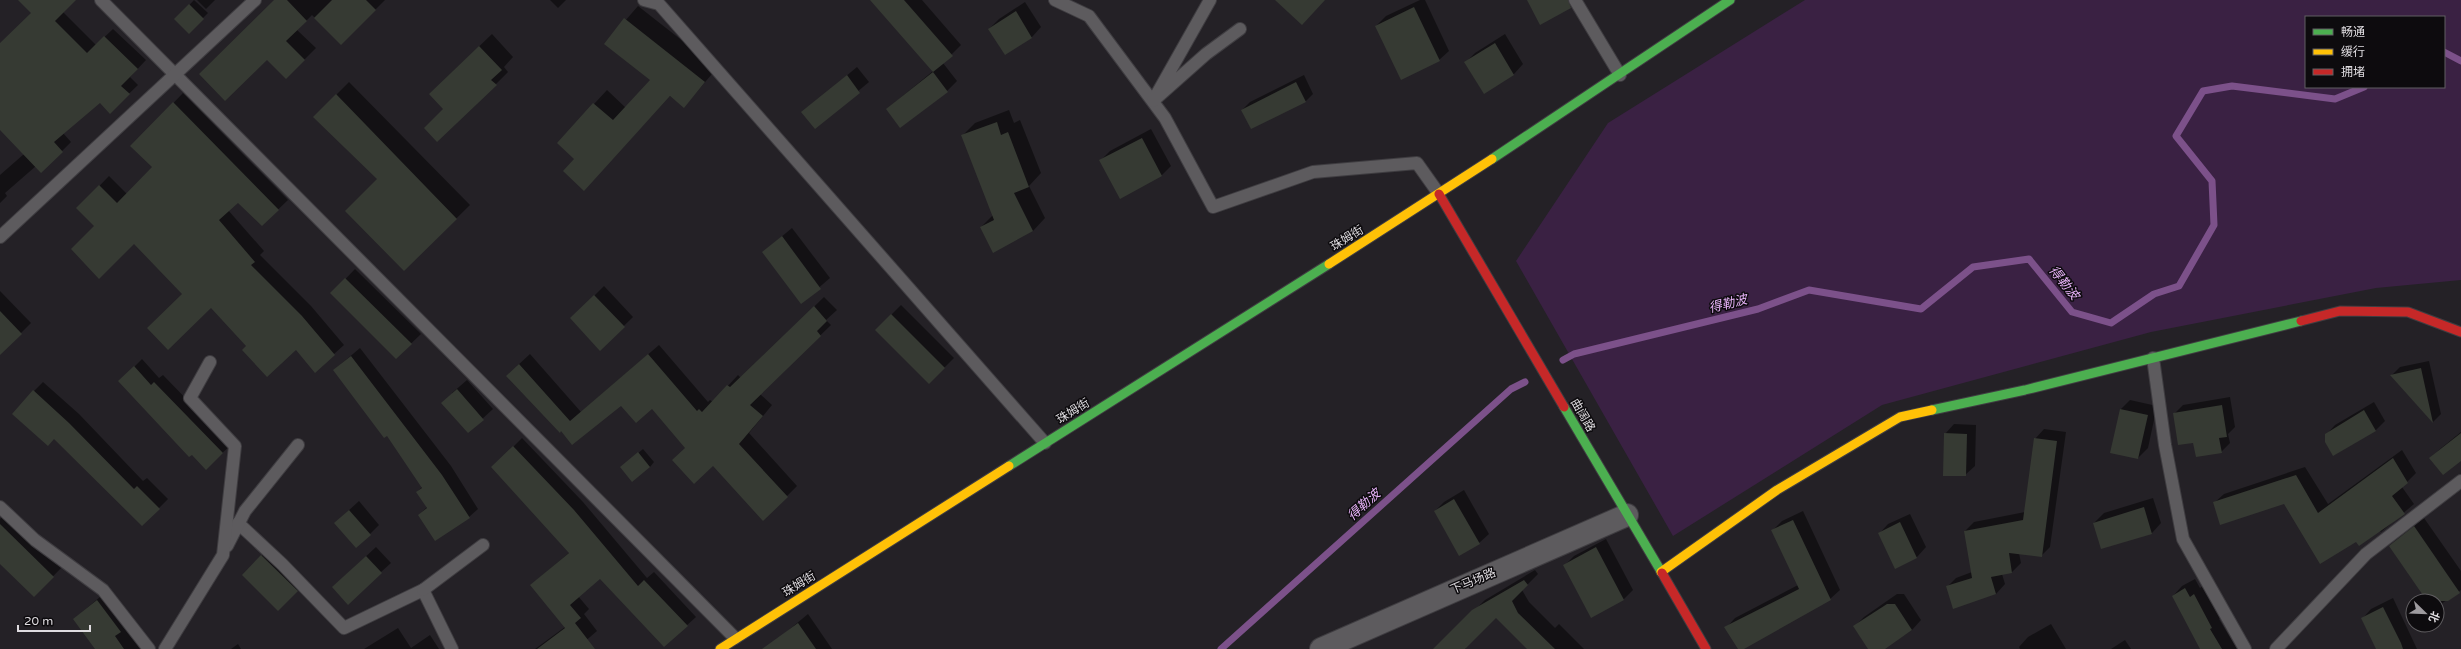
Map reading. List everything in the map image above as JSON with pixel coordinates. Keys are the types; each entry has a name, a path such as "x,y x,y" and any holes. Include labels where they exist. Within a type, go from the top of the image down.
{"street":[{"name":"珠姆街","path":"720,649 735,638 1439,194 1620,75 1730,0"},
{"name":"曲阔路","path":"1439,194 1706,649"},
{"path":"1661,572 1777,490 1900,417 2025,390 2340,312 2408,312 2461,332"},
{"name":"下马场路","path":"1321,649 1627,514"}],"lane":[{"path":"101,0 735,638"},
{"path":"0,237 255,0"},
{"path":"644,0 659,4 1045,442"},
{"path":"1055,0 1089,16 1166,118 1213,207 1313,172 1417,163 1439,194"},
{"path":"1153,101 1210,0"},
{"path":"1575,0 1620,75"},
{"path":"1153,101 1206,54 1240,29"},
{"path":"2154,358 2165,445 2183,538 2245,649"},
{"path":"210,362 190,398 235,446 223,555"},
{"path":"165,649 223,555 245,511 298,445"},
{"path":"2276,649 2366,554 2461,481"},
{"path":"0,507 35,540 103,590 149,649"},
{"path":"238,524 282,564 344,628 423,590 483,545"},
{"path":"423,590 452,649"}],"shaded area":[{"path":"1805,0 2461,0 2461,280 2376,288 2151,332 1882,405 1673,536 1516,261 1608,123"}],"building":[{"path":"18,0 76,0 55,21 87,53 104,36 138,69 121,86 130,94 110,114 100,103 54,142 63,152 41,173 0,130 0,43 31,13"},
{"path":"274,0 287,0 307,21 286,41 305,60 286,79 267,60 225,101 199,74"},
{"path":"332,0 366,0 376,10 341,45 314,18"},
{"path":"870,0 904,0 953,56 933,72"},
{"path":"1275,0 1325,0 1302,25"},
{"path":"1527,0 1568,0 1571,8 1540,25"},
{"path":"189,4 204,19 189,34 174,19"},
{"path":"1414,7 1440,61 1401,80 1375,26"},
{"path":"1016,11 1032,38 1005,55 988,29"},
{"path":"624,18 705,82 684,108 670,96 584,191 563,171 574,159 557,143 593,103 613,120 650,80 604,44"},
{"path":"1495,43 1514,75 1484,94 1464,62"},
{"path":"479,46 502,70 491,80 497,85 437,142 424,128 443,109 429,94"},
{"path":"933,72 948,92 900,128 886,109"},
{"path":"847,75 860,93 815,129 801,112"},
{"path":"1296,82 1306,102 1251,129 1241,110"},
{"path":"336,94 457,219 404,271 345,211 377,179 313,117"},
{"path":"173,102 279,210 262,226 238,203 219,220 255,262 251,265 302,316 335,355 315,373 296,350 267,377 242,350 246,346 211,308 168,350 147,328 182,294 134,244 99,279 71,249 94,226 76,208 99,185 117,203 152,167 130,146"},
{"path":"997,122 1001,135 1008,132 1029,187 1014,193 1033,231 993,253 980,227 994,220 961,135"},
{"path":"1142,138 1162,176 1120,199 1099,160"},
{"path":"782,236 821,289 801,304 762,252"},
{"path":"345,278 412,344 396,359 330,293"},
{"path":"594,295 625,327 600,351 570,318"},
{"path":"814,306 827,321 817,331 821,336 750,405 763,416 739,444 788,497 763,521 713,466 694,484 672,460 685,448 652,409 636,423 621,406 572,445 561,431 560,433 506,376 519,364 570,421 648,354 697,411 699,409 702,412 727,385 730,387"},
{"path":"0,311 22,334 0,355"},
{"path":"891,314 945,368 929,384 875,330"},
{"path":"351,356 442,475 470,518 435,541 418,515 427,508 416,492 422,488 387,436 384,438 333,370"},
{"path":"134,366 151,385 154,382 223,453 206,470 192,455 189,457 118,381"},
{"path":"2421,368 2433,423 2390,375"},
{"path":"457,389 484,420 468,433 441,403"},
{"path":"33,390 69,423 134,489 137,486 160,509 142,526 54,439 48,446 12,414"},
{"path":"2222,405 2227,437 2219,438 2222,453 2196,457 2193,443 2178,445 2173,413"},
{"path":"2120,409 2148,415 2138,459 2110,453"},
{"path":"2364,410 2376,431 2333,456 2325,442 2325,434"},
{"path":"1944,433 1967,434 1966,476 1943,476"},
{"path":"2461,433 2461,461 2443,475 2429,458"},
{"path":"2034,438 2057,441 2042,557 2009,553 2012,573 1991,577 1996,594 1953,609 1946,586 1972,578 1964,531 2023,520"},
{"path":"513,446 574,510 638,586 644,580 688,626 664,647 600,579 570,605 581,618 575,623 595,649 537,649 565,628 530,585 569,553 491,467"},
{"path":"638,452 650,467 632,482 620,467"},
{"path":"2393,458 2408,483 2392,496 2405,514 2359,546 2356,542 2320,564 2284,504 2220,525 2213,502 2296,475 2318,513"},
{"path":"1454,499 1480,544 1459,556 1434,511"},
{"path":"2144,507 2152,534 2101,549 2093,523"},
{"path":"349,510 371,535 356,548 334,523"},
{"path":"1793,520 1831,600 1744,649 1738,649 1724,627 1799,589 1771,530"},
{"path":"1900,522 1917,558 1895,569 1878,533"},
{"path":"0,524 54,577 34,597 0,564"},
{"path":"2414,526 2460,593 2448,601 2445,601 2445,593 2421,593 2389,546"},
{"path":"1596,547 1624,600 1591,618 1563,565"},
{"path":"261,555 298,591 278,611 242,575"},
{"path":"366,556 382,573 348,605 332,587"},
{"path":"1524,580 1528,585 1512,601 1518,613 1555,649 1527,649 1496,618 1465,649 1433,649 1472,610"},
{"path":"2185,588 2190,597 2194,594 2212,628 2210,629 2222,649 2200,649 2172,596"},
{"path":"97,600 121,632 115,636 124,649 95,649 73,619"},
{"path":"1887,604 1895,604 1912,630 1885,649 1868,649 1853,626"},
{"path":"2383,607 2403,649 2376,649 2361,618"},
{"path":"798,623 816,649 762,649"}],"waterway":[{"name":"得勒波","path":"2445,53 2461,61"},
{"name":"得勒波","path":"1563,360 1574,354 1758,309 1809,290 1921,309 1973,267 2029,259 2072,312 2111,323 2154,294 2179,286 2214,225 2212,181 2176,136 2203,91 2232,86 2335,99 2362,88"},
{"name":"得勒波","path":"1221,649 1511,389 1525,382"}],"traffic: fast":[{"path":"1492,159 1730,0"},
{"path":"1009,466 1329,264"},
{"path":"1932,410 2025,390 2301,321"},
{"path":"1564,407 1662,573"}],"traffic: slow":[{"path":"1329,264 1492,159"},
{"path":"1661,572 1777,490 1900,417 1932,410"},
{"path":"720,649 1009,466"}],"traffic: jam":[{"path":"1439,194 1564,407"},
{"path":"2301,321 2340,311 2408,312 2461,332"},
{"path":"1662,573 1706,649"}]}
